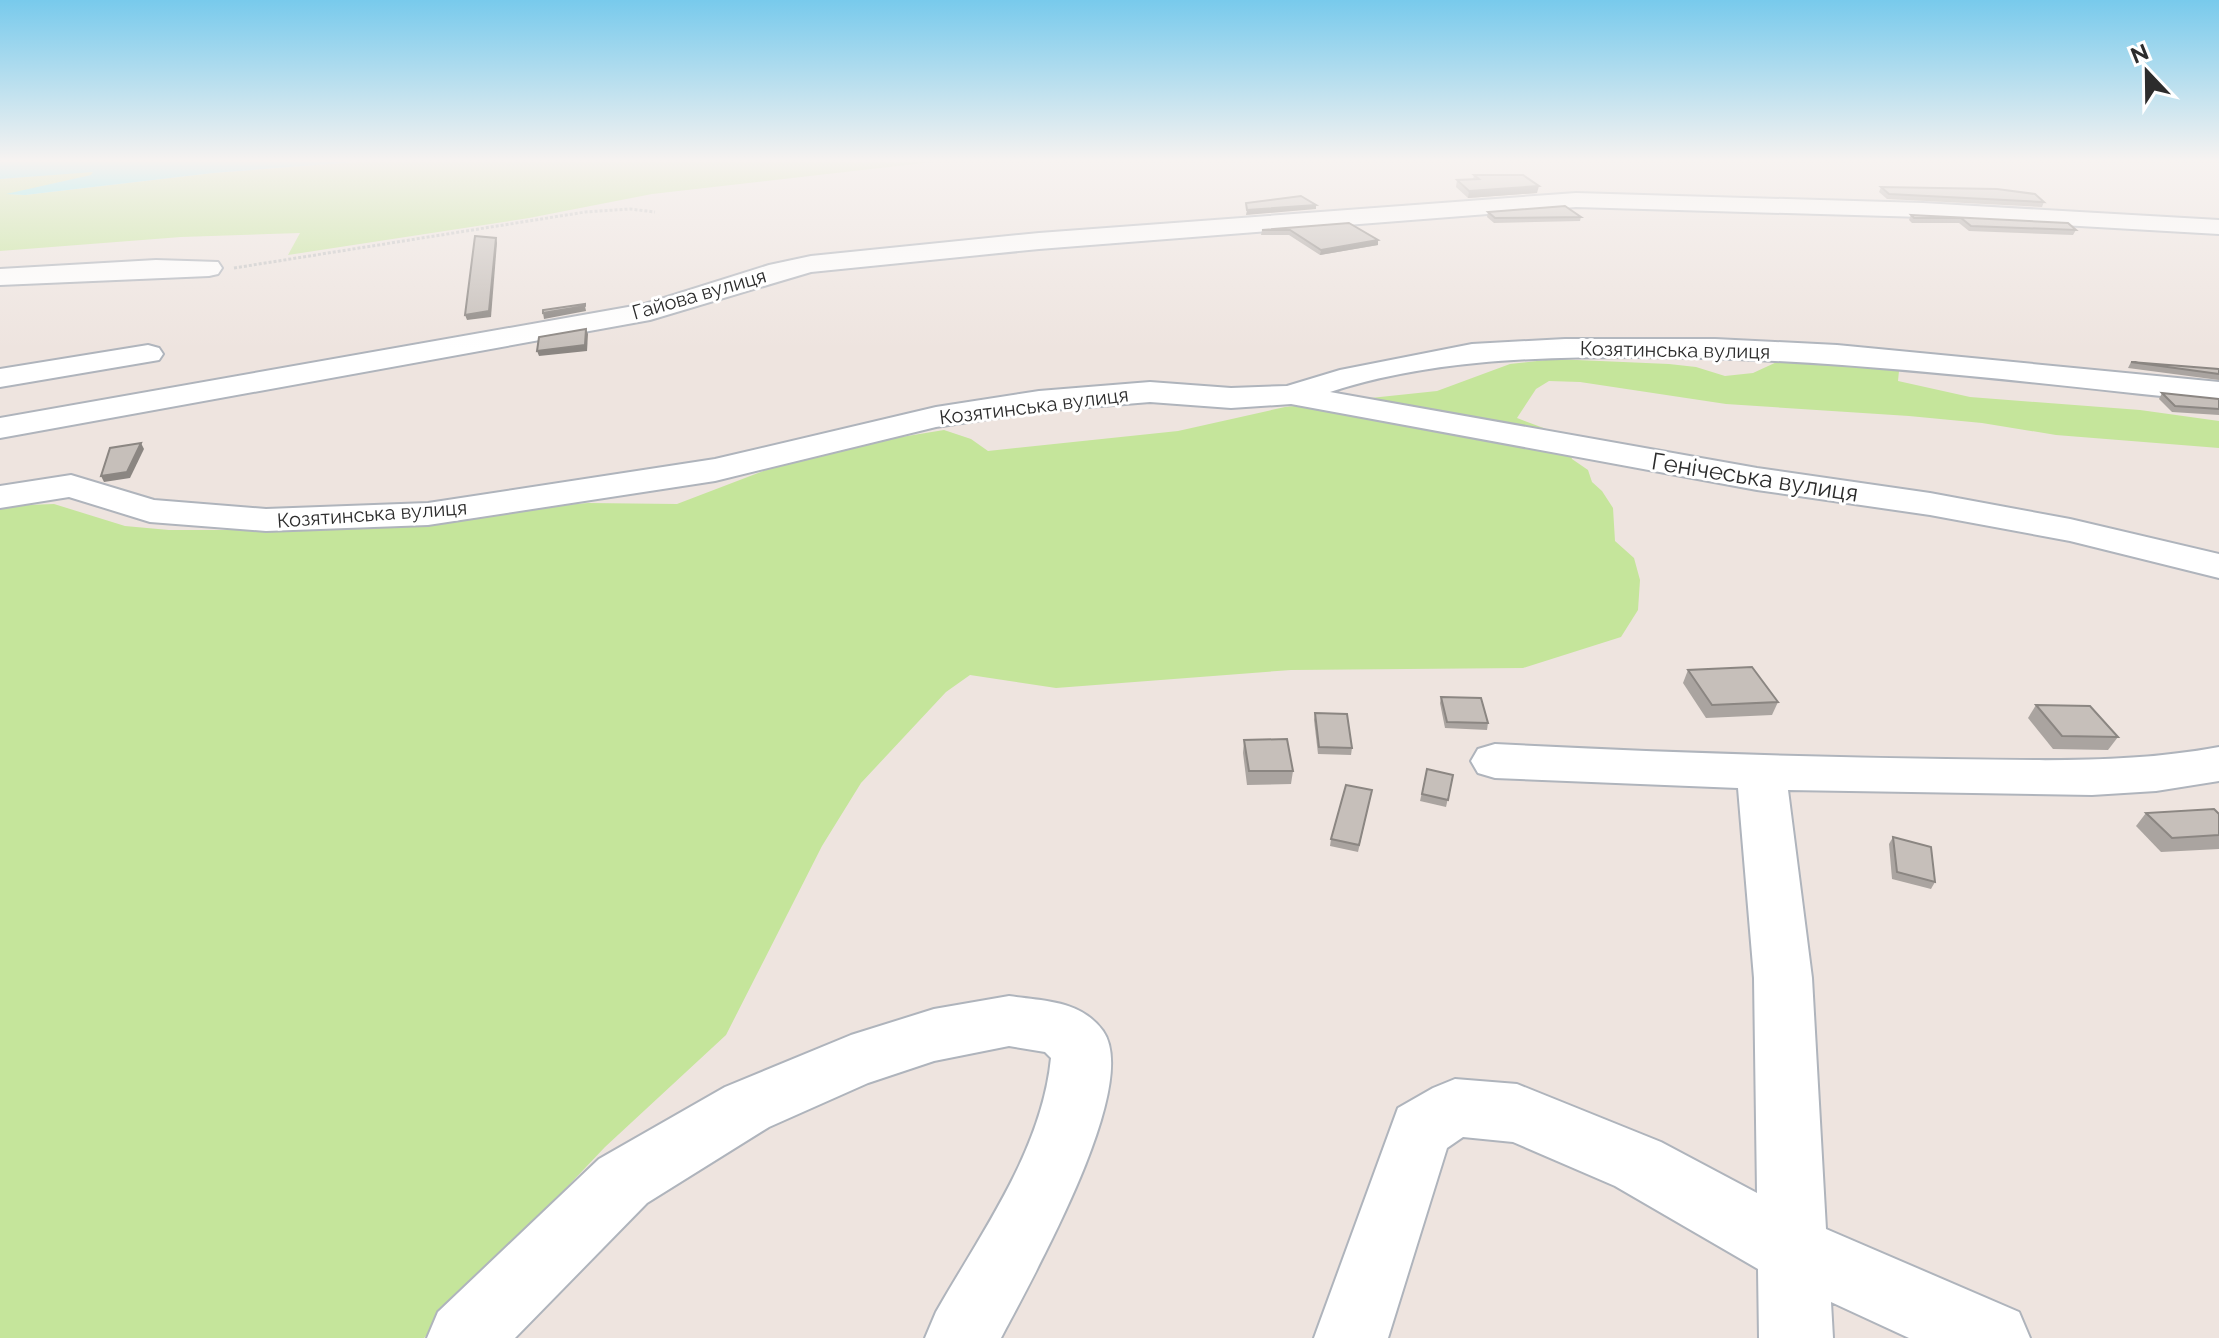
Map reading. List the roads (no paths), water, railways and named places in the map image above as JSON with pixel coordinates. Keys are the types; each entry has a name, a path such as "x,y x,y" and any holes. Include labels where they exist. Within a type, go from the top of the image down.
{"street":[{"name":"Гайова вулиця","path":"0,428 650,312 778,271 811,264 1039,241 1256,224"},
{"name":"Гайова вулиця","path":"2174,224 2219,227"},
{"path":"0,277 209,268"},
{"name":"Козятинська вулиця","path":"0,497 71,486 165,513 266,520 428,514 715,470 936,417 1039,401 1150,392 1231,398 1290,395 1340,379 1472,353 1565,348 1715,348 1837,354 2219,392"},
{"path":"0,378 148,354"},
{"name":"Генічеська вулиця","path":"1290,395 1757,479 1930,504 2070,530 2219,566"},
{"path":"1495,761 1761,772 2076,777 2176,774 2219,764"},
{"path":"1761,772 1783,978 1796,1338"},
{"path":"464,1338 623,1181 747,1107 851,1062 934,1035 1009,1021 1062,1029 1082,1050 1079,1089 1049,1175 962,1338"},
{"path":"1351,1338 1421,1129 1455,1108 1517,1113 1638,1164 1793,1250 1993,1338"}]}
